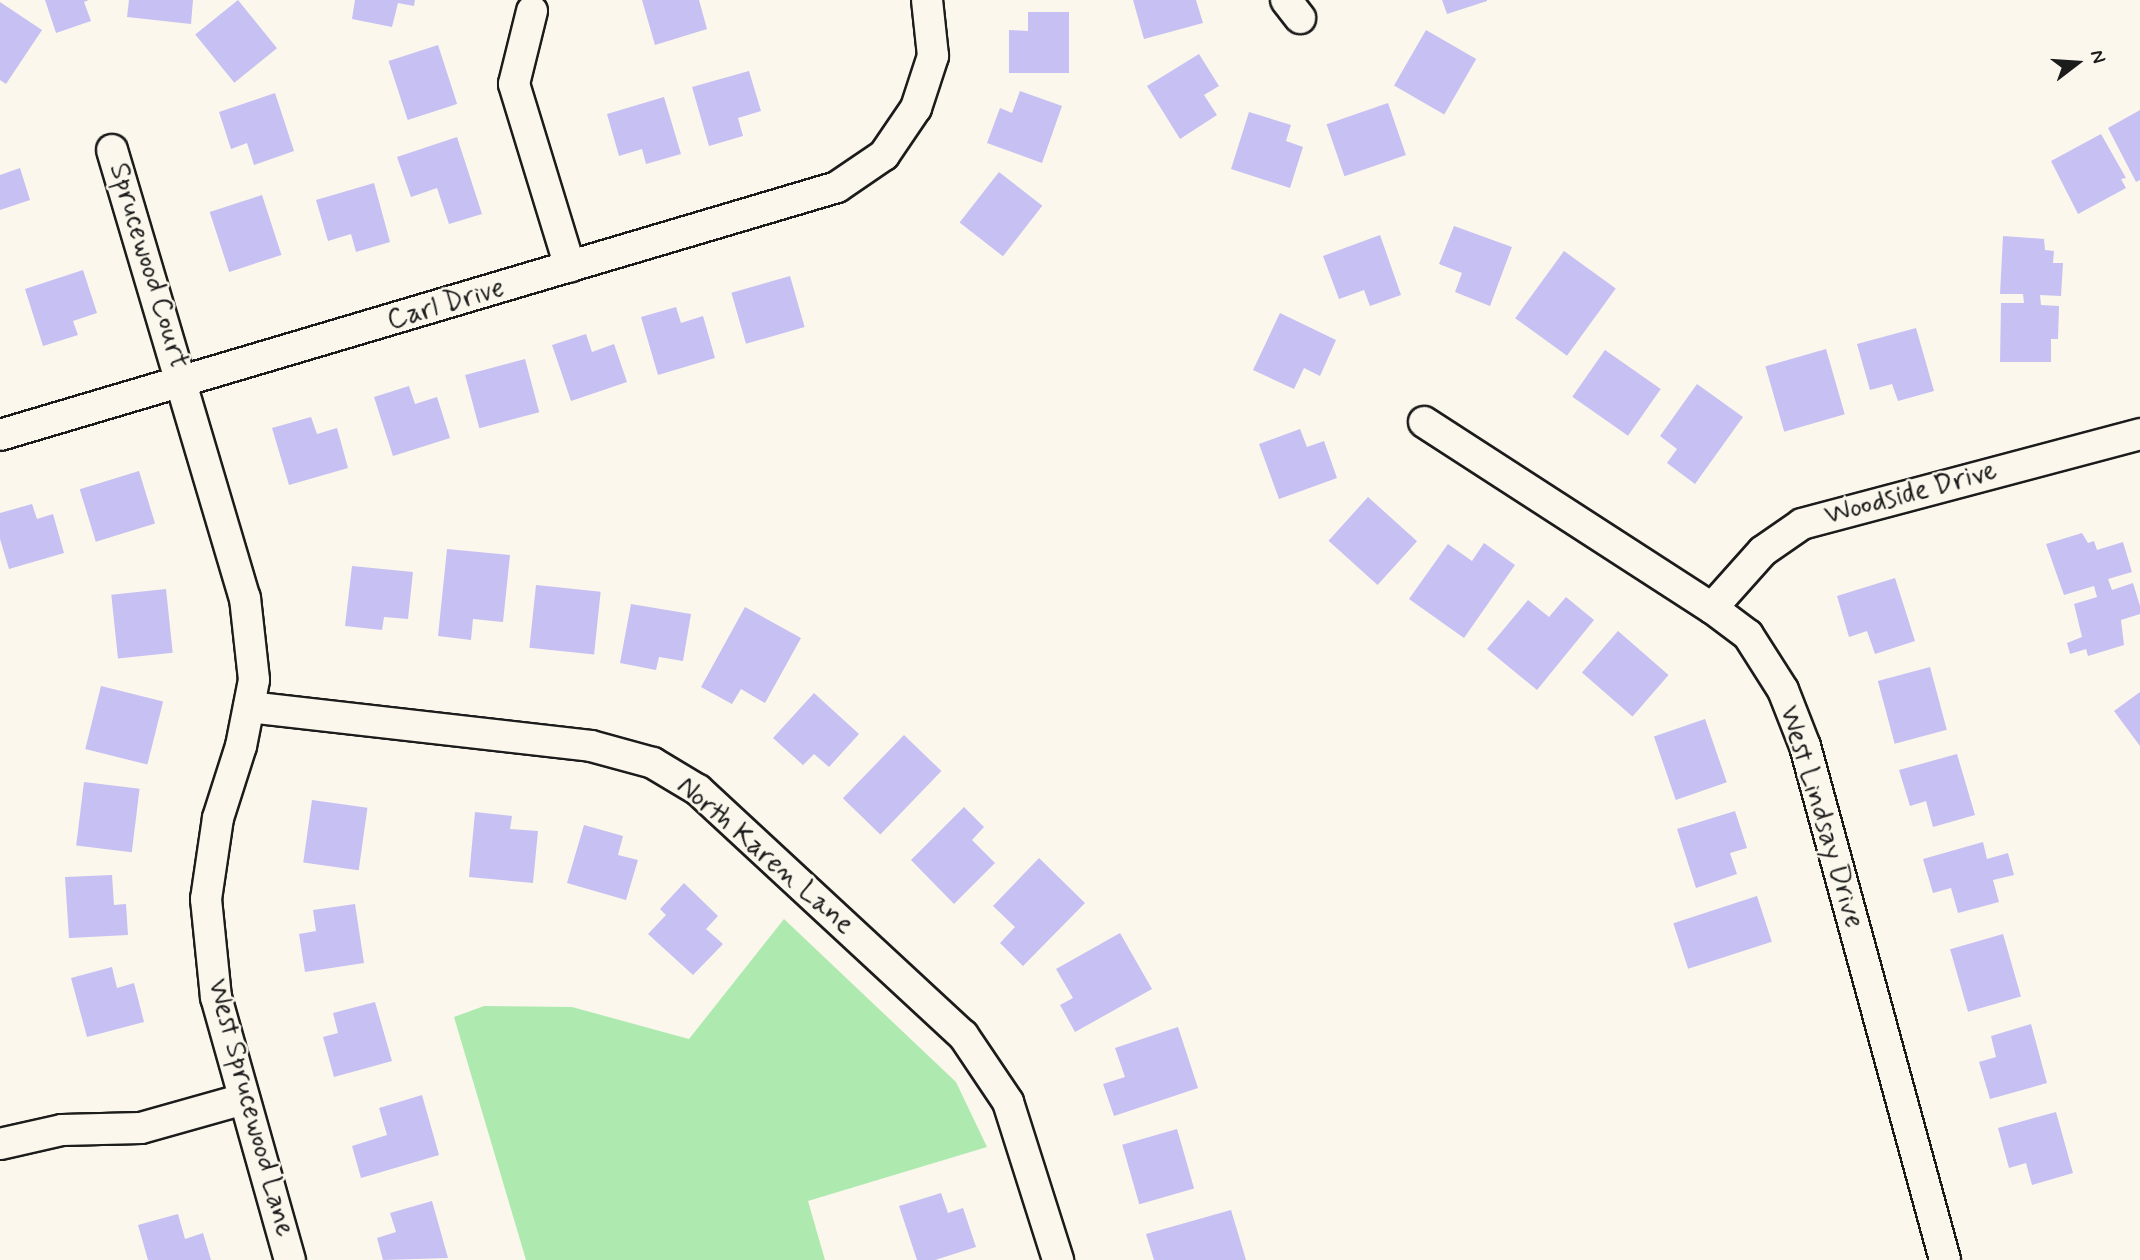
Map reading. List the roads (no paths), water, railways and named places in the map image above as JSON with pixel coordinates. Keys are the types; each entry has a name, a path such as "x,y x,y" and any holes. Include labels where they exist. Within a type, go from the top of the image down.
{"street":[{"name":"Carl Drive","path":"0,435 184,383 837,187 884,155 916,108 933,56 926,0"},
{"path":"532,11 514,84 570,267"},
{"name":"Sprucewood Court","path":"112,150 184,383"},
{"name":"West Sprucewood Lane","path":"184,383 246,598 254,680 218,817 206,898 216,997 290,1260"},
{"name":"West Lindsay Drive","path":"1424,422 1712,608 1748,635 1783,690 1805,746 1945,1260"},
{"name":"Woodside Drive","path":"1712,608 1763,551 1802,524 2140,433"},
{"name":"North Karen Lane","path":"249,707 591,746 653,763 698,790 963,1035 1008,1102 1058,1260"},
{"path":"0,1144 62,1130 141,1128 244,1098"}]}
